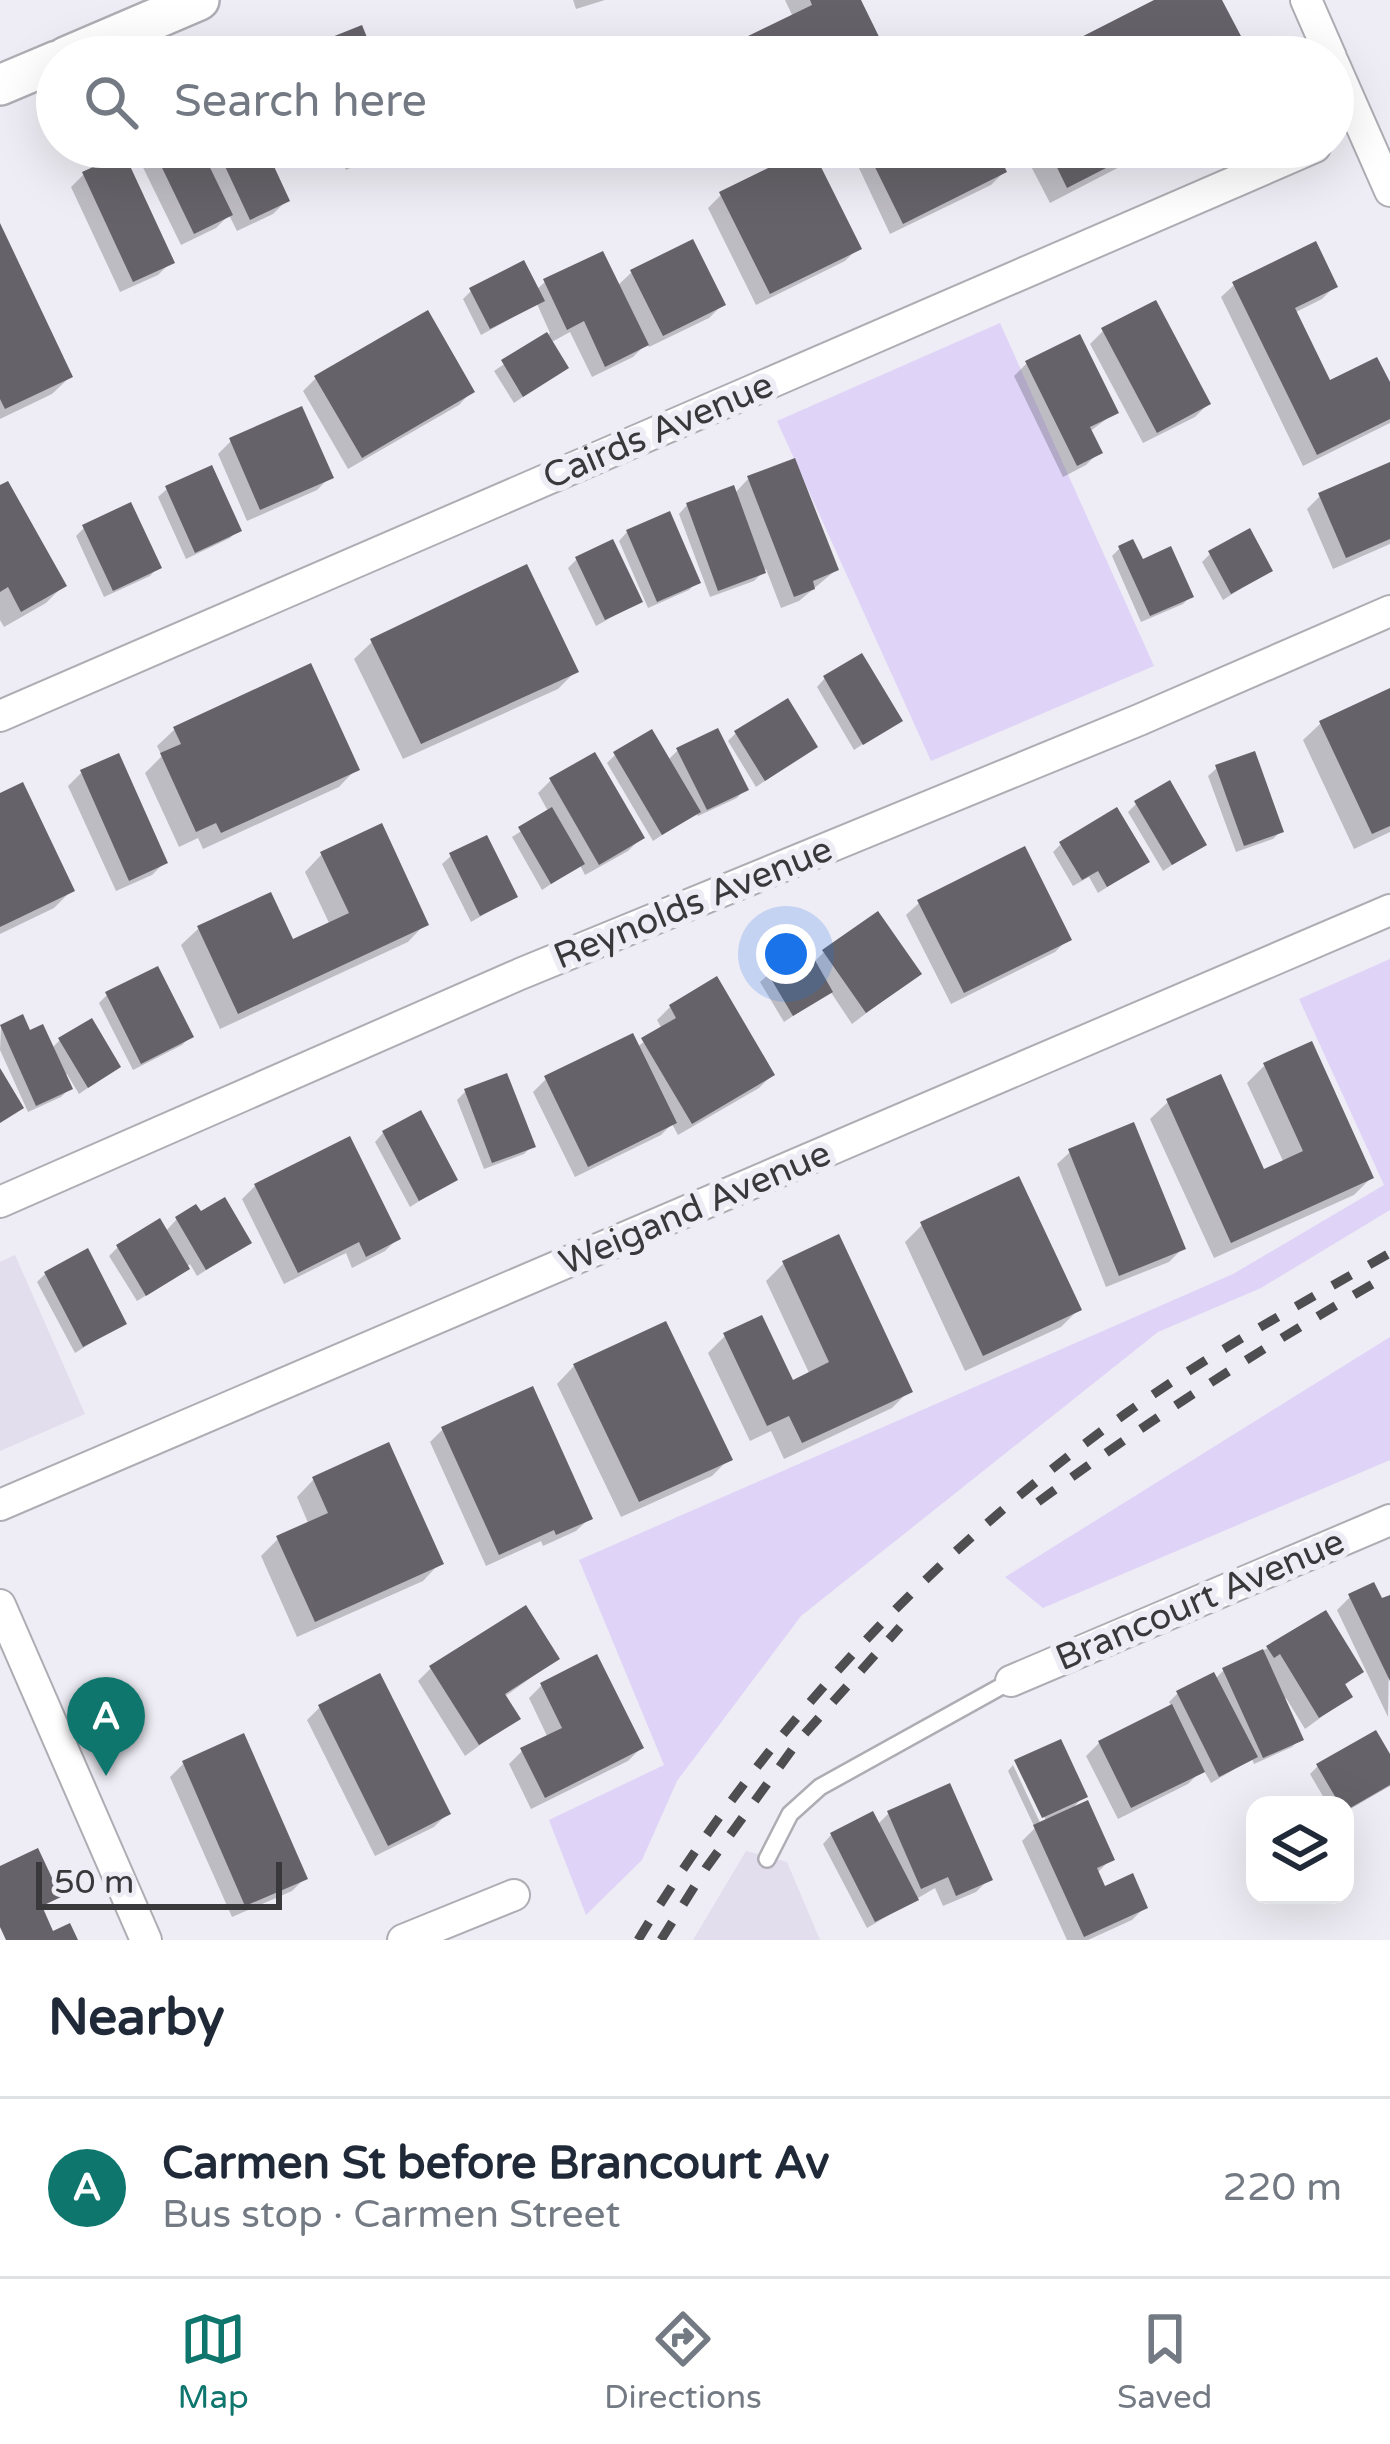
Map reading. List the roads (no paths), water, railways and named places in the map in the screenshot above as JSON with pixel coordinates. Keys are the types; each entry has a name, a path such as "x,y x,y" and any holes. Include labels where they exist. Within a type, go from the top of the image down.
{"street":[{"path":"115,36 199,0"},
{"path":"1306,0 1322,36"},
{"path":"0,85 36,70"},
{"path":"1354,142 1390,191"},
{"name":"Cairds Avenue","path":"0,716 1267,168"},
{"name":"Reynolds Avenue","path":"0,1202 520,974 1139,720 1390,611"},
{"name":"Weigand Avenue","path":"0,1505 1390,910"},
{"name":"Brancourt Avenue","path":"1011,1681 1390,1520"},
{"path":"0,1605 146,1940"},
{"path":"403,1940 514,1895"}],"lane":[{"path":"766,1859 790,1814 820,1787 1011,1681"}],"railway":[{"path":"638,1940 739,1790 795,1720 854,1652 983,1527 1157,1392 1390,1253"},
{"path":"1038,1502 1211,1383 1390,1274"},
{"path":"661,1940 706,1868 799,1740 900,1627"}],"place":[{"name":"Carmen St before Brancourt Av","path":"106,1776"}]}
